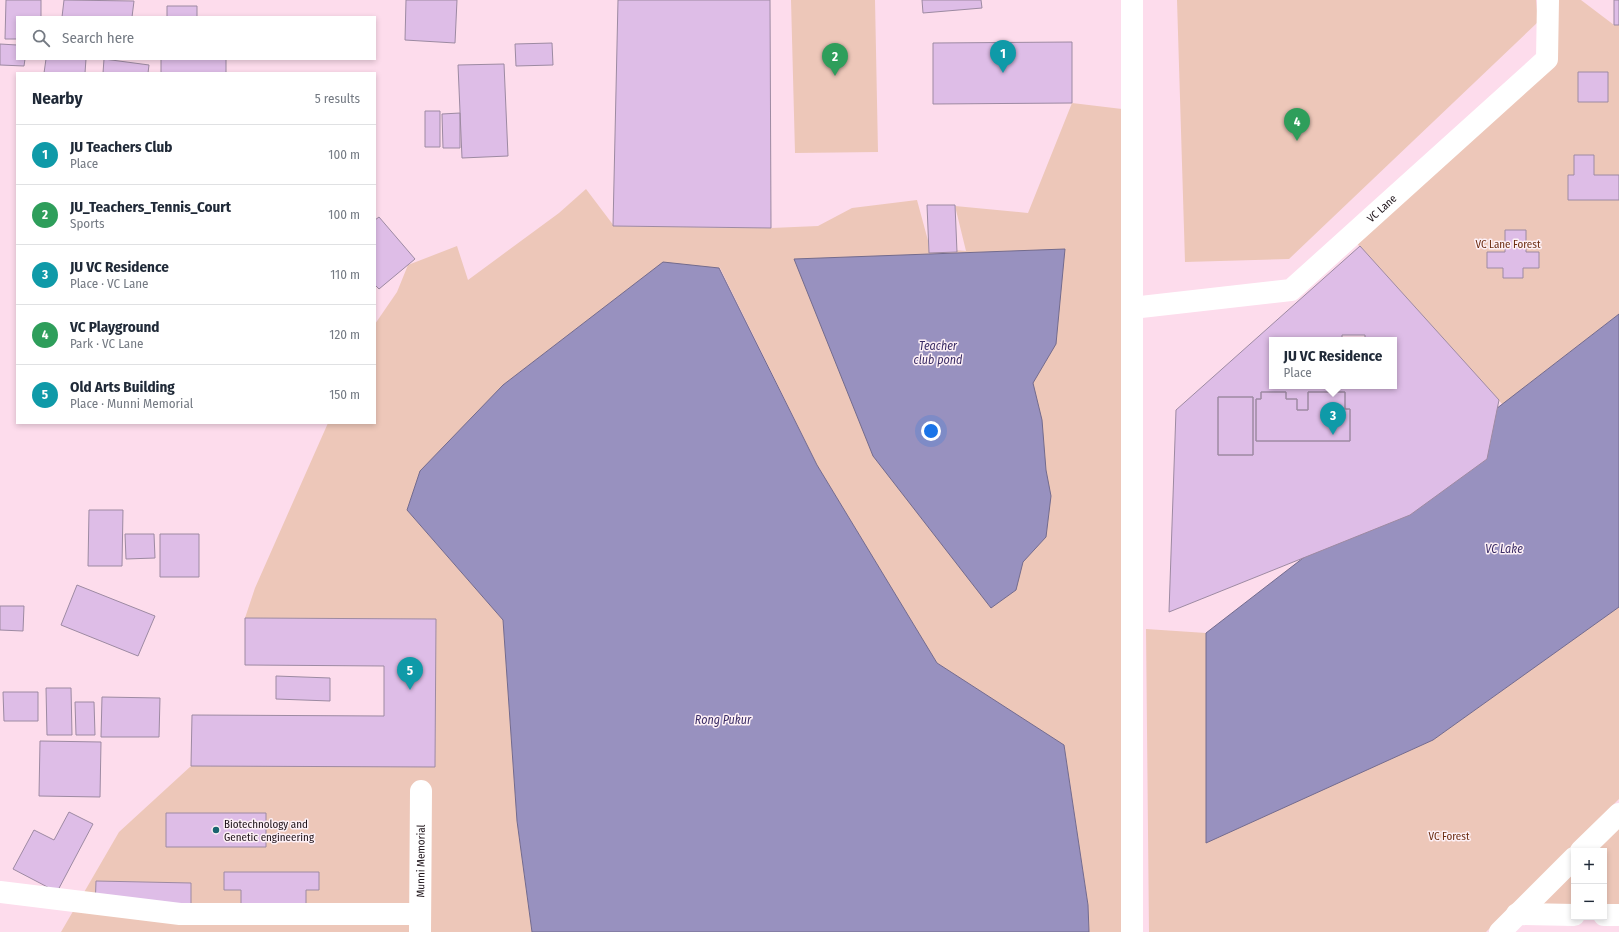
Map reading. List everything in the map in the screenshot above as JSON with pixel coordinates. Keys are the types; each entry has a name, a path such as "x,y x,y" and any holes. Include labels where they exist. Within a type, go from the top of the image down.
{"street":[{"path":"1132,0 1132,932"},
{"name":"VC Lane","path":"1132,308 1291,290 1547,59 1548,0"},
{"name":"Munni Memorial","path":"420,923 421,791"},
{"path":"1584,848 1619,814"},
{"path":"1530,920 1571,862"},
{"path":"0,892 180,914 420,923"},
{"path":"1500,932 1530,920 1571,915"},
{"path":"1607,915 1619,916"}],"green space":[{"path":"791,0 875,0 878,152 795,153"},
{"path":"1177,0 1536,0 1538,22 1289,259 1185,262"},
{"name":"VC Lane Forest","path":"1548,0 1581,0 1614,25 1619,25 1619,314 1503,405 1351,237 1547,59","holes":["1578,72 1608,72 1608,102 1578,102"]},
{"path":"1072,103 1122,109 1129,932 1089,932 1088,905 1064,745 937,663 817,465 720,268 407,510 503,620 517,821 532,932 61,932 119,832 191,766 435,766 436,619 245,618 255,588 328,424 376,424 376,323 397,292 408,265 457,246 468,280 559,213 586,189 614,226 771,228 818,226 852,208 917,200 930,248 966,251 955,206 1028,213"},
{"name":"VC Forest","path":"1619,607 1619,799 1486,932 1149,932 1146,629 1206,633 1206,842 1433,740"},
{"path":"1619,814 1619,915 1607,915 1607,848 1584,848"},
{"path":"1571,861 1571,915 1517,914"}],"water":[{"name":"Teacher club pond","path":"1065,249 1056,344 1033,383 1042,420 1046,470 1051,496 1046,537 1023,562 1016,590 991,608 873,456 794,259"},
{"name":"Rong Pukur","path":"663,262 719,268 817,465 937,663 1064,745 1088,905 1089,932 532,932 517,821 503,620 407,510 420,471 503,385"},
{"name":"VC Lake","path":"1619,314 1619,607 1433,740 1206,843 1206,633"}],"building":[{"path":"6,0 41,0 41,16 16,16 16,39 5,39"},
{"path":"64,0 134,1 132,16 62,16"},
{"path":"406,0 457,0 455,43 405,40"},
{"path":"618,0 770,0 771,228 613,226"},
{"path":"922,0 981,0 982,8 923,13"},
{"path":"1614,0 1619,0 1619,25 1614,25"},
{"path":"167,6 197,6 197,16 167,16"},
{"path":"1072,42 1072,103 933,104 933,43"},
{"path":"552,43 553,65 516,66 515,44"},
{"path":"0,44 16,45 16,60 25,60 24,66 0,65"},
{"path":"46,60 86,60 85,72 44,72"},
{"path":"104,60 149,65 148,72 103,72"},
{"path":"161,60 226,60 226,72 161,72"},
{"path":"504,64 508,156 462,158 458,65"},
{"path":"1578,72 1608,72 1608,102 1578,102"},
{"path":"425,111 440,111 440,147 425,147"},
{"path":"460,113 460,148 443,148 442,114"},
{"path":"1574,155 1594,155 1594,175 1619,175 1619,200 1568,200 1568,175 1574,175"},
{"path":"927,205 955,205 957,252 929,253"},
{"path":"379,217 415,259 379,289 376,286 376,219"},
{"path":"1505,230 1526,230 1526,252 1539,252 1539,268 1523,268 1523,278 1503,278 1503,268 1487,268 1487,252 1505,252"},
{"path":"1360,246 1499,400 1487,459 1410,515 1169,612 1176,410"},
{"path":"1342,335 1365,335 1365,337 1342,337"},
{"path":"1261,392 1286,392 1286,399 1297,399 1297,410 1308,410 1308,392 1345,392 1345,409 1350,409 1350,441 1256,441 1256,399 1261,399"},
{"path":"1261,392 1286,392 1286,399 1297,399 1297,410 1308,410 1308,392 1345,392 1345,409 1350,409 1350,441 1256,441 1256,399 1261,399"},
{"path":"1218,397 1253,397 1253,455 1218,455"},
{"path":"1218,397 1253,397 1253,455 1218,455"},
{"path":"89,510 123,510 122,566 88,566"},
{"path":"125,534 154,534 155,558 126,559"},
{"path":"160,534 199,534 199,577 160,577"},
{"path":"77,585 155,616 138,656 61,625"},
{"path":"0,606 24,606 23,631 0,630"},
{"path":"245,618 436,619 435,767 191,766 192,715 384,716 384,666 245,665"},
{"path":"276,676 330,678 330,701 276,699"},
{"path":"46,688 71,688 72,735 47,735"},
{"path":"3,692 38,692 38,721 4,721"},
{"path":"102,697 160,698 159,737 101,737"},
{"path":"75,702 94,702 95,735 76,735"},
{"path":"40,741 101,742 100,797 39,796"},
{"path":"69,812 93,824 57,892 13,869 34,830 54,840"},
{"name":"Biotechnology and Genetic engineering","path":"166,813 266,813 266,847 166,847"},
{"name":"Biotechnology and Genetic engineering","path":"224,872 319,872 319,890 306,890 306,906 241,906 241,890 224,890"},
{"path":"96,881 191,883 191,912 95,910"}],"place":[{"name":"JU Teachers Club","path":"1003,73"},
{"name":"JU_Teachers_Tennis_Court","path":"835,76"},
{"name":"VC Playground","path":"1297,141"},
{"name":"JU VC Residence","path":"1333,435"},
{"name":"Old Arts Building","path":"410,690"},
{"name":"Biotechnology and Genetic engineering","path":"216,830"}]}
